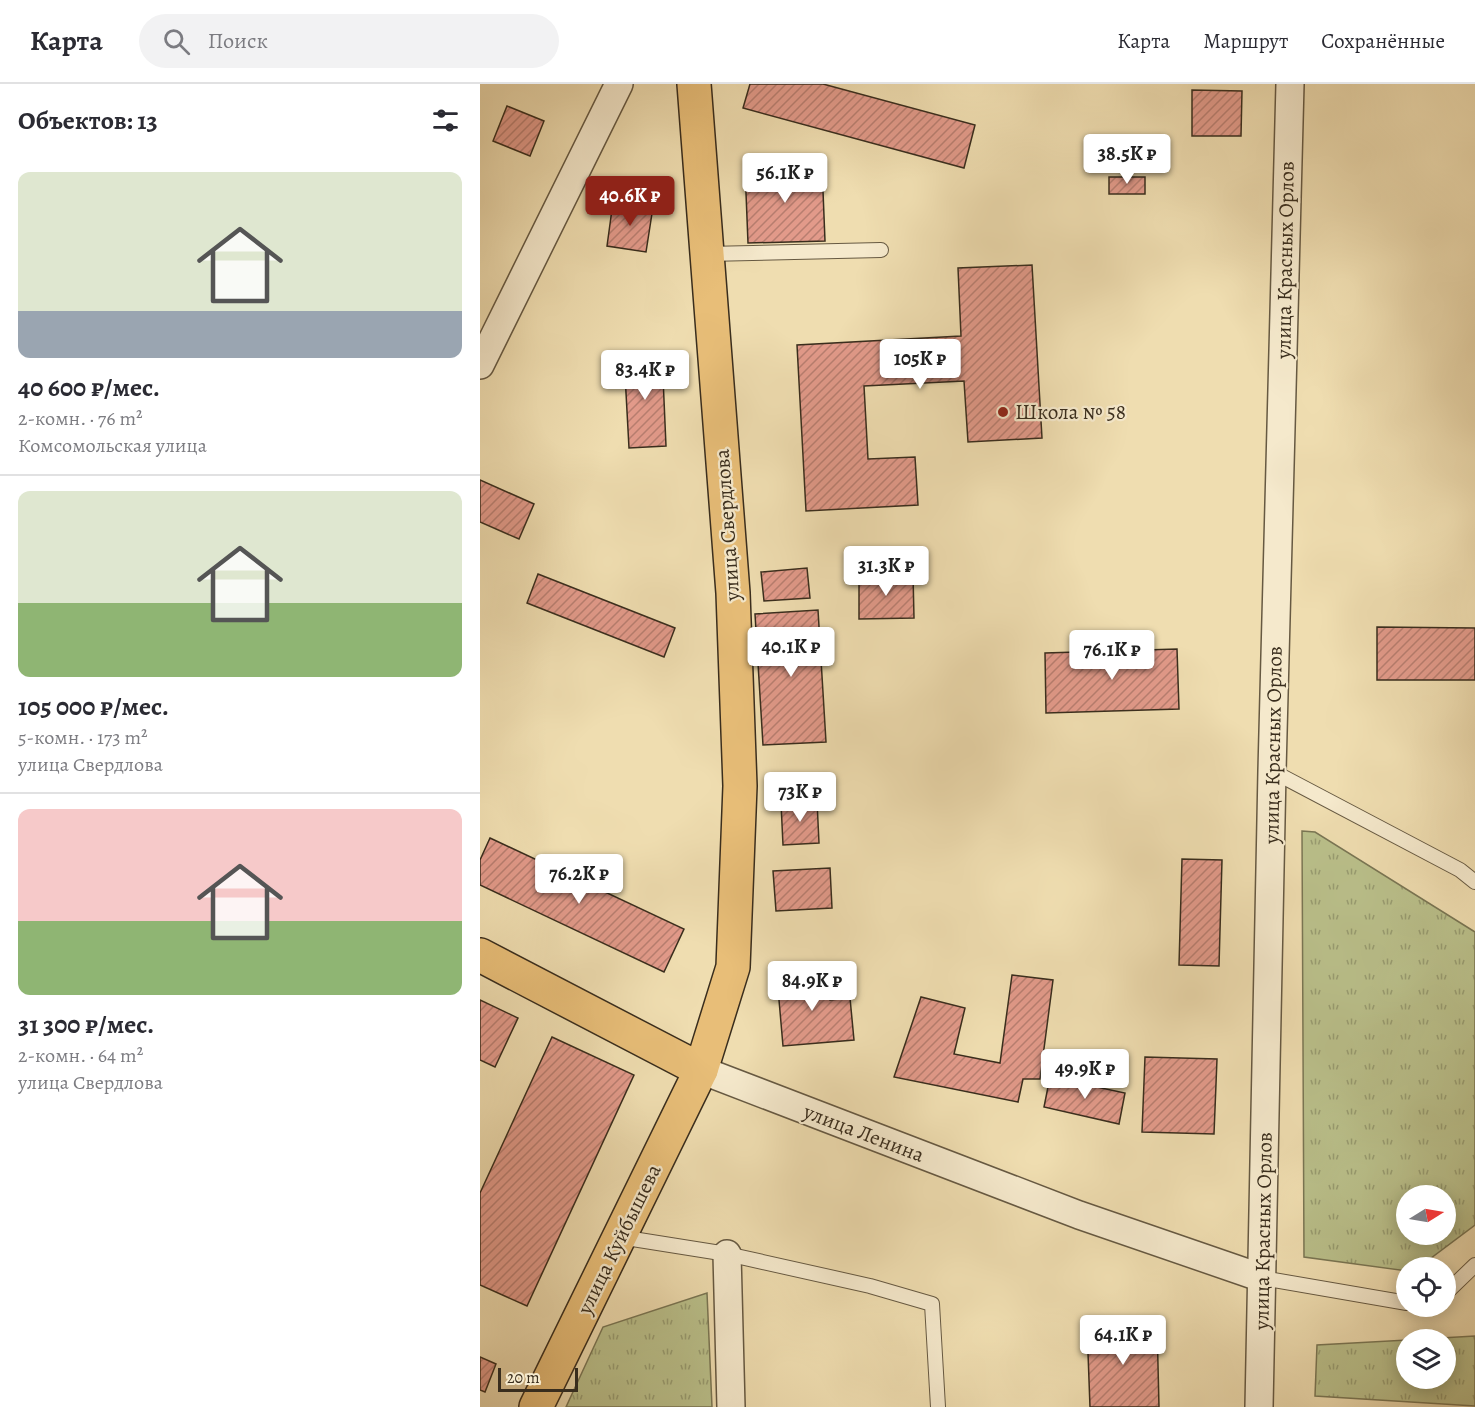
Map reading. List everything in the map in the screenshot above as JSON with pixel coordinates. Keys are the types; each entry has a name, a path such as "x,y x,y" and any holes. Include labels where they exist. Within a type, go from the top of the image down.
{"main road":[{"name":"улица Свердлова","path":"694,84 733,593 740,786 733,967 701,1070"},
{"name":"улица Ленина","path":"480,955 701,1070"},
{"name":"улица Куйбышева","path":"536,1407 701,1070"}],"street":[{"path":"480,365 619,84"},
{"name":"улица Красных Орлов","path":"1260,1407 1272,771 1290,84"},
{"name":"улица Ленина","path":"701,1070 1079,1215 1262,1278"},
{"path":"727,1254 731,1407"}],"lane":[{"path":"707,255 881,250"},
{"path":"1272,771 1460,870 1475,882"},
{"path":"620,1237 727,1254 870,1286 932,1304 938,1407"},
{"path":"1456,1283 1475,1265"},
{"path":"1262,1278 1396,1301"}],"green space":[{"path":"1302,831 1315,832 1475,932 1475,1225 1456,1239 1456,1185 1396,1185 1396,1245 1448,1245 1432,1257 1396,1257 1396,1270 1304,1257"},
{"path":"707,1293 712,1407 566,1407 603,1327"},
{"path":"1475,1336 1475,1406 1315,1396 1317,1345 1396,1340 1396,1389 1456,1389 1456,1337"}],"building":[{"path":"750,84 823,84 975,125 964,168 743,108"},
{"path":"1192,90 1242,91 1241,136 1192,136"},
{"path":"507,106 544,121 530,156 493,141"},
{"path":"822,166 825,241 748,243 745,168"},
{"path":"1109,177 1145,177 1145,194 1109,194"},
{"path":"613,202 653,207 646,252 607,246"},
{"name":"Школа № 58","path":"1032,265 1042,438 968,442 964,381 864,386 868,459 915,457 918,505 806,511 797,345 961,336 958,268"},
{"path":"662,354 666,446 629,448 624,356"},
{"path":"480,480 534,504 519,539 480,522"},
{"path":"807,568 810,598 764,601 761,572"},
{"path":"538,574 675,628 664,657 527,603"},
{"path":"913,574 914,618 859,619 859,575"},
{"path":"818,610 826,742 763,745 755,614"},
{"path":"1377,627 1475,628 1475,680 1377,680"},
{"path":"1177,649 1179,709 1046,713 1045,653"},
{"path":"817,801 819,843 783,845 781,803"},
{"path":"490,838 684,929 664,972 480,885 480,860"},
{"path":"1182,859 1222,860 1219,966 1179,965"},
{"path":"830,868 832,908 776,911 773,871"},
{"path":"827,973 830,1000 850,998 854,1040 783,1046 777,977"},
{"path":"1012,975 1053,980 1040,1079 1023,1079 1018,1102 894,1077 921,997 965,1008 954,1054 1000,1063"},
{"path":"480,1000 518,1018 495,1067 480,1060"},
{"path":"552,1037 634,1075 527,1306 480,1285 480,1193"},
{"path":"1145,1057 1217,1059 1214,1134 1142,1132"},
{"path":"1050,1077 1125,1093 1119,1124 1044,1107"},
{"path":"1157,1323 1159,1407 1090,1407 1087,1326"},
{"path":"480,1357 496,1364 485,1392 480,1390"}],"place":[{"name":"Школа № 58","path":"1003,412"}]}
